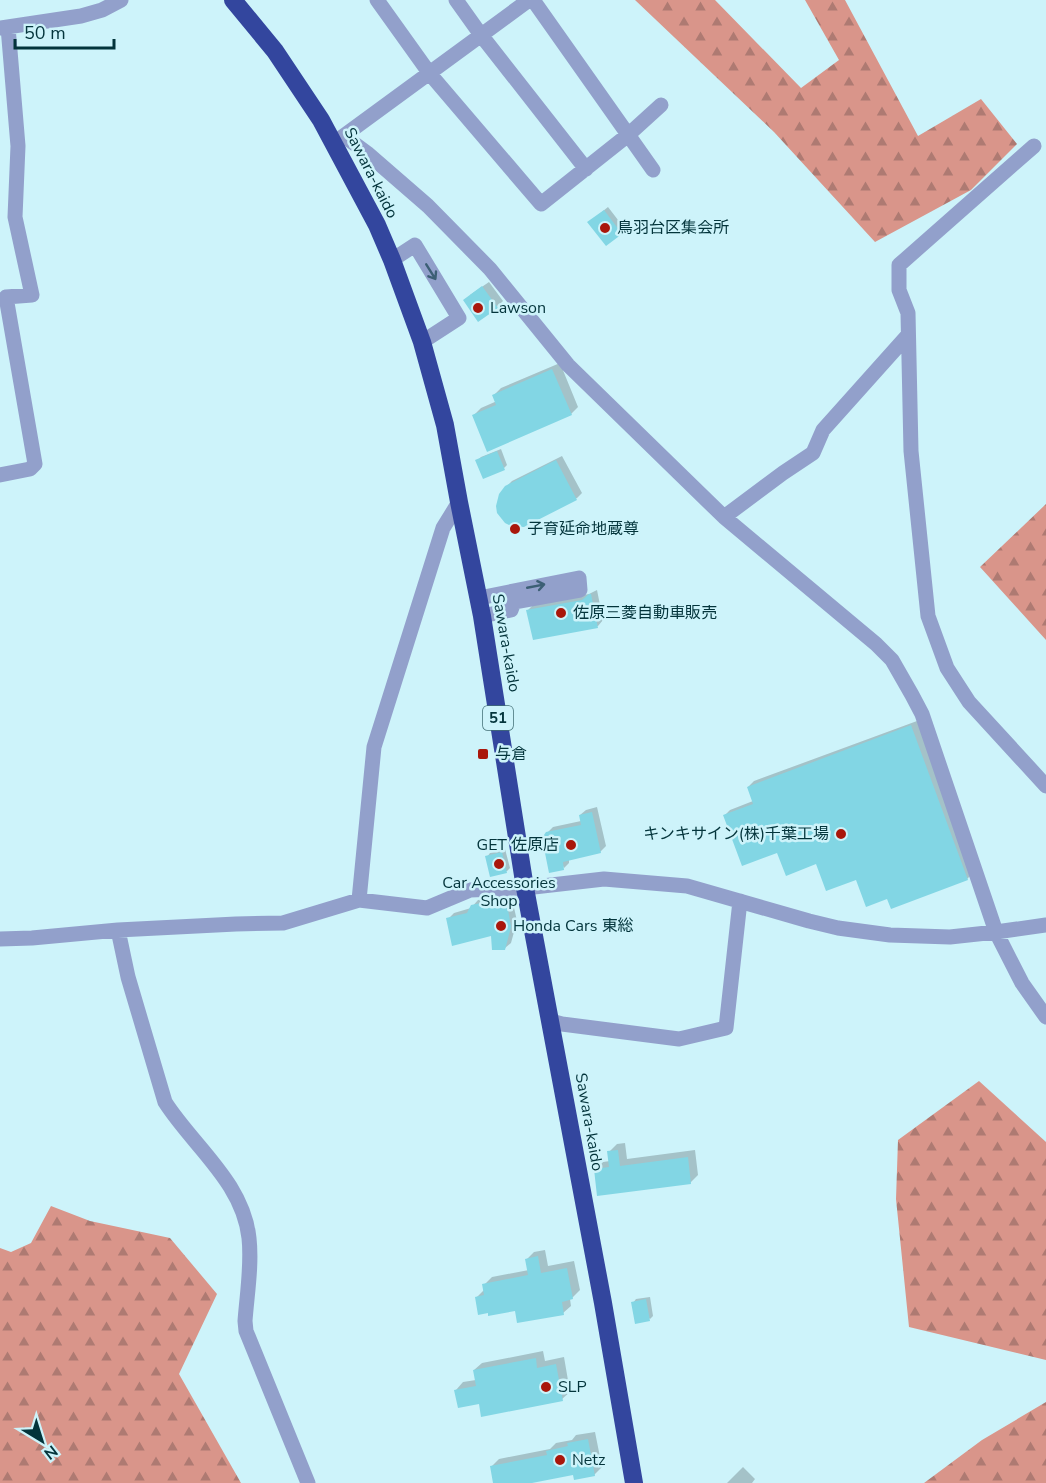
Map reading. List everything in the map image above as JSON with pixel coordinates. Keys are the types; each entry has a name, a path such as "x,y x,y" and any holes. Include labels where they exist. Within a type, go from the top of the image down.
{"highway":[{"name":"Sawara-kaido","path":"233,0 275,51 321,120 339,139 392,260 422,342 445,425 479,598 525,888 603,1303 634,1483"}],"street":[{"path":"0,476 30,469 35,464 6,297 32,295 15,217 18,146 4,28 81,16 102,10 121,0"},
{"path":"377,0 429,74 540,204 628,135 661,105"},
{"path":"456,0 586,169"},
{"path":"529,0 339,139 367,153 428,206 490,269 568,365 724,517 876,644 892,660 921,714 996,932 1022,983 1046,1017"},
{"path":"533,0 653,170"},
{"path":"1034,146 899,265 899,290 908,313 911,451 928,616 947,668 969,702 1046,786"},
{"path":"392,260 415,245 459,318 422,342"},
{"path":"724,517 813,453 823,430 908,335"},
{"path":"358,900 374,747 443,528 459,502"},
{"path":"479,598 579,578 580,590 514,602 511,610 482,616"},
{"path":"0,939 118,930 283,923 358,900 427,908 470,890 525,888 604,879 687,886 838,928 890,935 950,937 1046,925"},
{"path":"551,1021 679,1040 726,1028 740,901"},
{"path":"118,930 128,977 165,1102 223,1176 239,1202 249,1235 250,1253 246,1331 308,1483"}],"green space":[{"path":"635,0 715,0 801,88 839,60 805,0 845,0 918,136 981,99 1017,144 971,190 875,242 774,132"},
{"path":"1046,504 1046,640 980,567"},
{"path":"979,1081 1046,1142 1046,1360 909,1327 896,1199 898,1140"},
{"path":"51,1206 90,1221 170,1238 217,1294 179,1374 241,1483 0,1483 0,1248 11,1252 31,1243"},
{"path":"1046,1402 1046,1483 924,1483 982,1440"}],"building":[{"name":"鳥羽台区集会所","path":"604,210 622,234 606,246 587,222"},
{"path":"482,286 498,308 478,322 463,300"},
{"path":"552,369 572,415 487,452 472,415 496,405 492,395"},
{"path":"497,451 505,470 483,479 475,460"},
{"path":"556,460 577,500 524,527 505,523 497,513 496,506 499,494 505,486"},
{"name":"佐原三菱自動車販売","path":"591,594 598,628 533,640 526,610 582,600"},
{"name":"キンキサイン(株)千葉工場","path":"911,725 968,880 891,909 887,899 866,907 856,880 826,891 816,864 786,876 777,853 742,866 723,815 753,804 747,787"},
{"name":"GET 佐原店","path":"592,812 601,853 563,862 564,870 549,873 542,838 546,832 581,825 579,815"},
{"path":"502,852 507,873 490,877 485,856"},
{"path":"506,898 511,927 505,950 492,950 491,936 452,946 446,918 467,913 471,905"},
{"path":"618,1150 620,1166 688,1157 691,1184 597,1196 594,1169 609,1167 607,1151"},
{"path":"538,1256 541,1273 567,1268 573,1299 562,1302 564,1315 517,1323 515,1311 488,1316 488,1313 478,1315 475,1297 484,1295 482,1284 528,1275 525,1259"},
{"path":"646,1299 650,1321 635,1324 631,1302"},
{"path":"536,1358 537,1368 556,1364 563,1401 481,1417 479,1404 458,1408 454,1390 476,1386 473,1370"},
{"path":"588,1439 595,1476 574,1480 573,1475 532,1483 493,1483 490,1466 547,1455 546,1451 568,1446 567,1443"}],"place":[{"name":"鳥羽台区集会所","path":"605,228"},
{"name":"Lawson","path":"478,308"},
{"name":"子育延命地蔵尊","path":"515,529"},
{"name":"佐原三菱自動車販売","path":"561,613"},
{"name":"与倉","path":"483,754"},
{"name":"キンキサイン(株)千葉工場","path":"841,834"},
{"name":"GET 佐原店","path":"571,845"},
{"name":"Car Accessories Shop","path":"499,864"},
{"name":"Honda Cars 東総","path":"501,926"},
{"name":"SLP","path":"546,1387"},
{"name":"Netz","path":"560,1460"}]}
